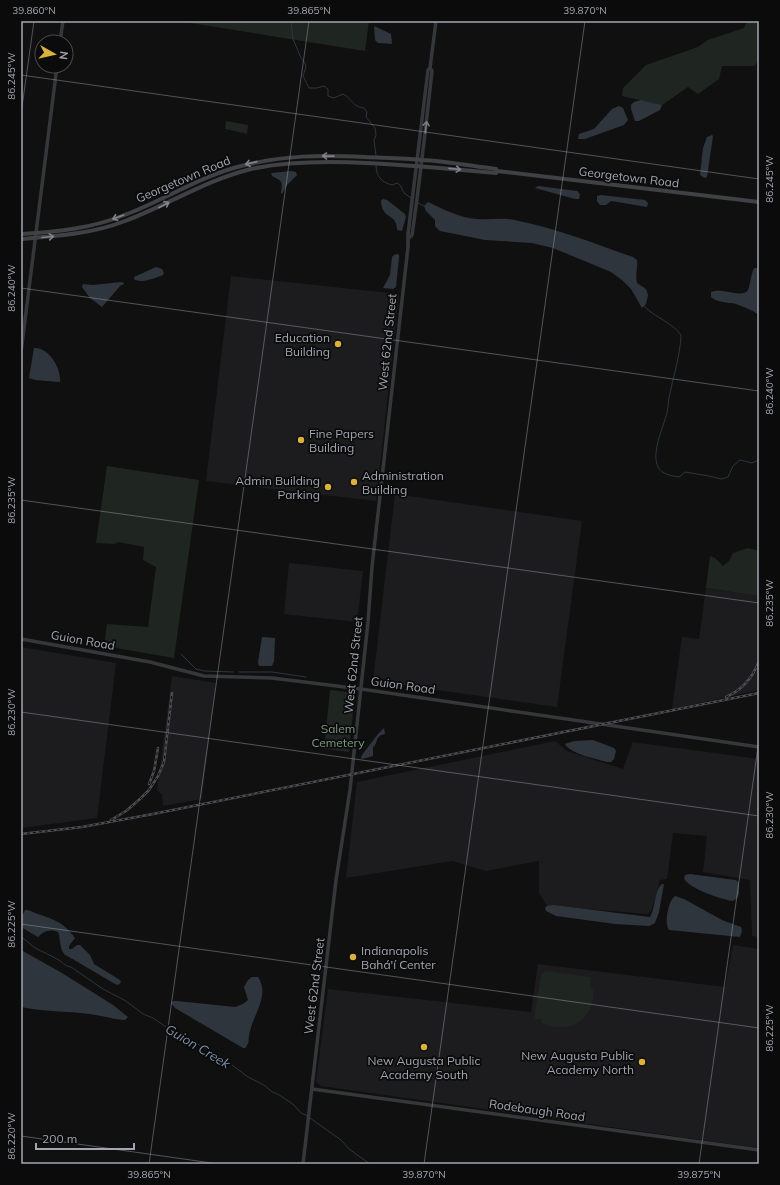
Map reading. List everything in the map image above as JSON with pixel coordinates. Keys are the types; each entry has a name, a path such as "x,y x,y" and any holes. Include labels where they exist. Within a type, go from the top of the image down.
{"main road":[{"name":"Georgetown Road","path":"21,234 66,230 114,219 225,170 290,156 367,157 420,160 496,168 497,171"},
{"name":"Georgetown Road","path":"21,239 81,233 116,225 161,207 203,185 221,178 280,164 308,162 419,165 496,173 497,171 759,202"}],"street":[{"path":"61,34 62,21"},
{"name":"West 62nd Street","path":"409,238 412,235 415,216 415,192 432,71 430,68 436,21"},
{"path":"21,352 56,74"},
{"name":"West 62nd Street","path":"303,1164 336,880 350,790 368,622 372,567 409,238 408,234 411,205 415,192"},
{"name":"Guion Road","path":"21,639 150,662 204,676 272,678 361,689 759,747"},
{"name":"Rodebaugh Road","path":"312,1089 759,1150"}],"shaded area":[{"path":"374,26 391,34 392,44 378,43 375,40"},
{"path":"641,100 662,105 660,110 639,121 635,121 631,105 634,102"},
{"path":"619,106 623,108 628,120 624,125 585,139 578,139 579,134 594,129 612,109"},
{"path":"712,135 707,177 705,178 700,175 703,148 707,137"},
{"path":"296,172 297,175 287,185 282,194 281,182 272,176 271,173"},
{"path":"538,186 577,191 580,194 579,199 535,188"},
{"path":"601,195 645,200 648,203 647,207 611,201 606,205 600,205 597,201 597,196"},
{"path":"383,199 387,200 405,214 406,217 402,231 397,230 395,221 384,211 381,201"},
{"path":"428,202 464,217 477,219 514,220 534,224 577,237 633,257 637,260 637,283 646,289 648,295 646,304 642,308 631,289 611,272 553,248 532,243 485,240 440,231 435,226 435,220 426,211 424,206"},
{"path":"397,254 399,255 399,258 396,287 393,289 383,288 390,275 392,257"},
{"path":"156,267 162,269 164,273 163,275 144,281 134,279 134,277"},
{"path":"754,268 759,268 759,315 736,304 719,301 711,297 711,292 716,291 741,293 748,290"},
{"path":"231,276 399,294 376,501 206,481"},
{"path":"121,282 124,284 120,286 102,307 90,298 82,287 83,284 93,285"},
{"path":"34,348 45,351 53,359 60,376 60,382 35,380 29,378"},
{"path":"395,494 582,521 557,707 373,681"},
{"path":"289,563 363,571 357,622 284,614"},
{"path":"706,588 759,596 759,690 672,709 682,637 699,639"},
{"path":"262,637 275,638 274,661 272,666 259,666 258,662"},
{"path":"21,647 116,663 97,818 21,828"},
{"path":"172,676 216,683 202,799 163,806 162,794 157,790"},
{"path":"384,728 385,734 379,736 373,747 373,756 362,759 362,755"},
{"path":"593,740 614,748 616,751 614,759 611,762 591,758 572,751 565,744 574,741"},
{"path":"555,741 567,751 623,769 632,742 759,759 759,937 752,936 750,880 703,872 707,836 673,833 667,879 660,880 652,909 648,914 547,906 539,893 539,861 486,871 452,861 346,878 357,782"},
{"path":"690,874 735,880 739,882 739,894 733,901 706,893 687,882 684,878 685,875"},
{"path":"662,884 664,884 659,912 655,923 649,926 615,924 556,916 546,911 545,908 553,905 650,917 656,894"},
{"path":"675,896 684,899 722,920 741,927 742,931 740,937 669,930 667,917 670,902"},
{"path":"25,910 54,920 65,926 75,938 69,946 69,949 80,945 90,955 94,964 121,982 118,985 115,984 64,954 61,949 58,932 47,931 38,937 21,927 21,918"},
{"name":"New Augusta Public Academy North","path":"733,945 759,949 759,1148 321,1086 316,1082 328,989 531,1012 538,964 725,987"},
{"path":"21,950 62,973 113,1005 128,1017 125,1020 121,1020 81,1013 38,1010 21,1007"},
{"path":"252,977 258,977 261,984 262,997 252,1024 248,1044 245,1048 175,1008 171,1003 173,1001 177,1001 235,1007 248,1000 244,987 248,980"}],"green space":[{"path":"178,21 369,21 365,51"},
{"path":"747,21 759,21 759,57 755,66 722,66 719,79 698,94 688,87 662,105 622,96 623,88 646,65 698,47 708,40 744,28"},
{"path":"226,121 248,125 247,134 225,129"},
{"path":"107,466 199,480 174,658 104,646 107,624 148,627 156,567 143,560 144,547 118,542 114,544 96,543"},
{"path":"748,548 759,551 759,596 706,588 710,556 715,558 723,566 729,561 733,553"},
{"name":"Salem Cemetery","path":"330,690 347,692 354,701 349,752 324,749"},
{"path":"546,971 591,977 590,986 594,996 590,1009 586,1016 574,1025 567,1027 551,1026 542,1023 541,1019 534,1019 541,975"}],"waterway":[{"path":"291,21 293,39 301,58 305,63 306,67 303,76 309,88 324,86 328,89 328,96 334,98 343,94 354,104 364,108 367,112 366,117 375,128 376,135 374,140 376,156"},
{"path":"376,165 378,175 382,180 392,185 397,183 400,185 404,193 411,198"},
{"path":"418,203 424,206"},
{"path":"644,306 653,314 673,327 681,335 667,413 657,448 656,461 659,469 676,477 679,477 685,472 721,479 728,477 733,466 740,460 752,463 759,460"},
{"path":"181,654 196,669 204,671 233,672"},
{"path":"239,672 272,672 306,677"},
{"name":"Guion Creek","path":"21,937 35,948 71,967 103,989 126,1001 143,1014 153,1018 175,1033 196,1043 228,1062 248,1077 281,1096 294,1105 301,1113 308,1116"},
{"name":"Guion Creek","path":"310,1118 341,1140 349,1149 370,1164"}],"railway":[{"path":"726,697 742,687 754,672 759,661"},
{"path":"111,820 126,811 141,798 149,790 158,776 164,762 172,693"},
{"path":"21,834 82,827 153,814 759,693"},
{"path":"149,784 154,771 158,748"}],"place":[{"name":"Education Building","path":"338,344"},
{"name":"Fine Papers Building","path":"301,440"},
{"name":"Administration Building","path":"354,482"},
{"name":"Admin Building Parking","path":"328,487"},
{"name":"Indianapolis Bahá'í Center","path":"353,957"},
{"name":"New Augusta Public Academy South","path":"424,1047"},
{"name":"New Augusta Public Academy North","path":"642,1062"}]}
